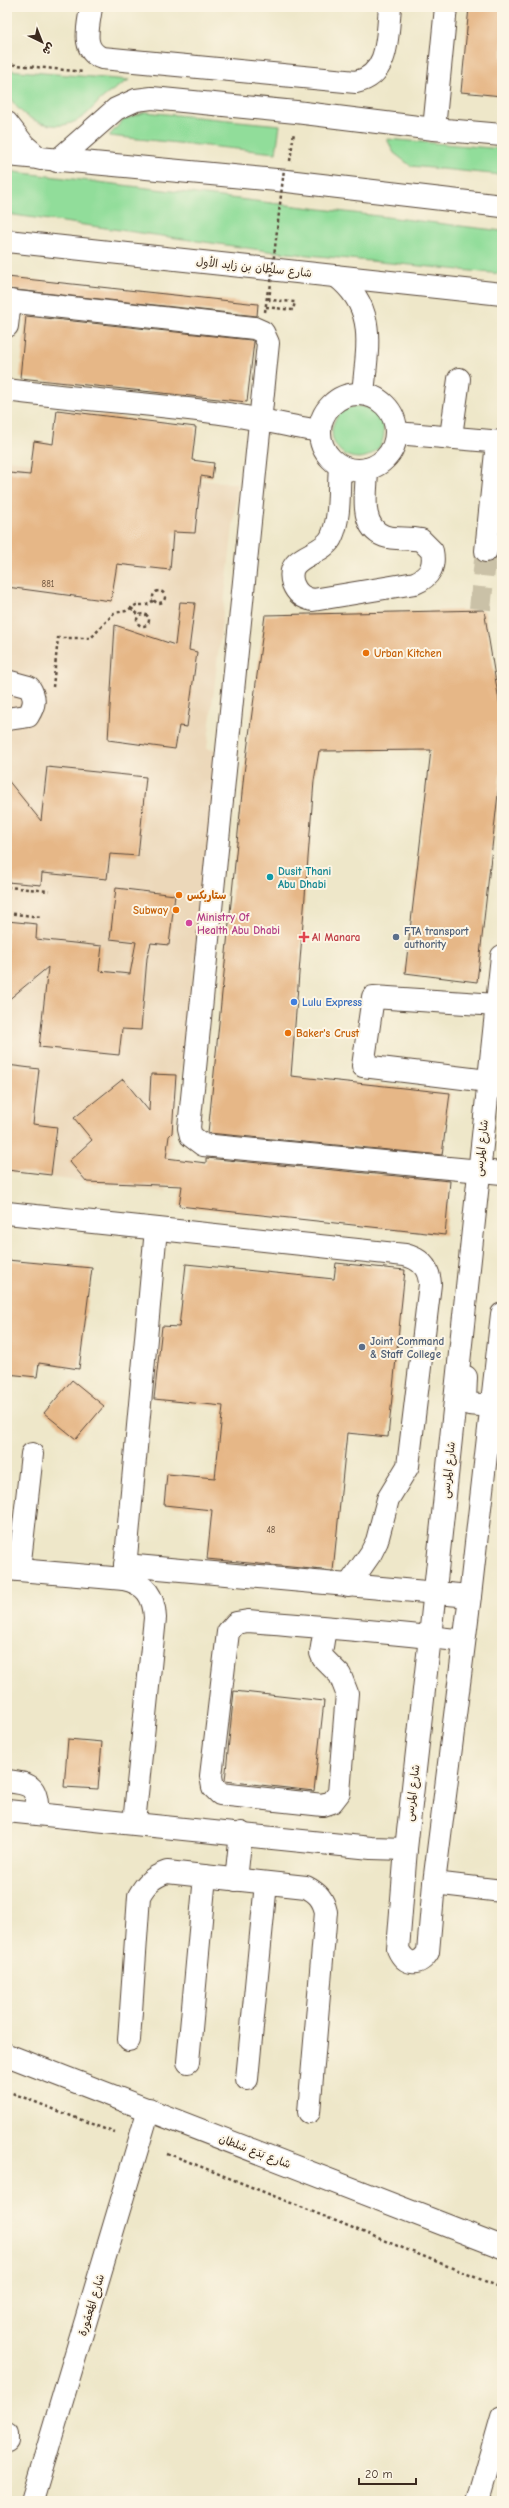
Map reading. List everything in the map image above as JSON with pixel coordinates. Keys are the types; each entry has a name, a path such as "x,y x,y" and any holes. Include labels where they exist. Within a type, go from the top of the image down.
{"street":[{"path":"91,7 88,44 96,56 212,69 356,82 364,80 374,73 382,63 390,7"},
{"path":"434,129 446,7"},
{"path":"210,103 212,69"},
{"path":"49,160 107,116 126,104 147,98 296,112 434,129 502,134"},
{"path":"7,123 24,145 49,160"},
{"path":"7,155 49,160 287,173 502,206"},
{"name":"شارع سلطان بن زايد الأول","path":"7,241 502,294"},
{"path":"336,276 348,285 364,311 367,341 363,394"},
{"path":"7,326 8,301 254,328 263,332 267,337 268,348 259,418 189,1128 191,1136 202,1145 502,1173"},
{"path":"451,436 459,379"},
{"path":"7,390 259,418 279,425 322,423"},
{"path":"351,394 363,394 372,396 387,407 395,423 396,433 391,452 385,460 367,469 353,470 340,466 331,460 325,451 322,423 329,407 339,399 351,394"},
{"path":"396,433 451,436 500,442 486,551"},
{"path":"340,466 335,527 332,538 324,547 299,559 292,573 292,580 299,594 313,600 415,583 423,580 432,567 432,551 421,540 384,536 369,523 366,513 367,469"},
{"path":"7,681 30,687 35,696 34,707 28,716 7,719"},
{"name":"شارع المرسى","path":"502,956 435,1592 406,1849 398,1949 401,1957 408,1962 416,1963 424,1959 428,1952 434,1883 470,1596 502,1314"},
{"path":"488,1081 363,1066 373,997 497,1005"},
{"path":"7,1213 405,1255 413,1257 426,1268 430,1284 408,1466 388,1499 377,1541 371,1553 348,1586"},
{"path":"124,1572 156,1229"},
{"path":"464,1312 472,1325 464,1389 465,1400 472,1406 492,1406"},
{"path":"32,1454 13,1570 124,1572 435,1592 470,1596"},
{"path":"124,1572 148,1591 155,1604 134,1823"},
{"path":"325,1628 321,1653 323,1658 340,1675 348,1693 339,1793 336,1798 322,1805 220,1794 213,1787 211,1776 228,1632 231,1627 242,1621 325,1628 430,1637 464,1641"},
{"path":"7,1781 29,1784 34,1790 38,1814"},
{"path":"7,1811 241,1833 371,1848 406,1849"},
{"path":"236,1880 241,1833"},
{"path":"129,2040 140,1896 145,1884 155,1876 167,1872 306,1888 316,1892 323,1901 326,1912 309,2112"},
{"path":"188,2062 205,1876"},
{"path":"247,2079 266,1883"},
{"path":"434,1883 502,1891"},
{"name":"شارع بَدَع سُلطان","path":"7,2055 502,2247"},
{"name":"شارع المَعمُورة","path":"32,2501 149,2110"},
{"path":"478,2501 502,2417"},
{"path":"7,2434 7,2441"}],"path":[{"path":"266,307 293,310 295,302 270,300 296,112"},
{"path":"263,332 270,269"},
{"path":"52,694 58,638 91,638 114,613 136,605 148,605 154,600 153,597 157,592 164,593 165,596 162,602 154,600"},
{"path":"131,608 139,615 146,615 148,618 147,625 143,626 137,623 139,615"},
{"path":"7,888 48,891"},
{"path":"7,913 41,917"},
{"path":"7,2091 115,2133"},
{"path":"167,2153 502,2288"}],"shaded area":[{"path":"7,460 238,484 207,749 221,751 166,1192 7,1172"}],"green space":[{"path":"7,70 129,80 106,95 80,119 66,124 57,125 37,122 28,117 14,104 8,92"},
{"path":"145,112 280,125 276,153 109,136 123,120"},
{"path":"387,139 502,149 502,175 411,166 394,153"},
{"path":"7,171 502,231 502,274 268,251 7,214"},
{"path":"353,406 363,406 372,410 380,418 384,427 384,437 380,446 372,454 363,458 353,458 344,454 336,446 332,437 332,427 336,418 344,410"}],"building":[{"path":"469,7 502,7 502,96 461,92"},
{"path":"7,277 258,304 257,316 7,289"},
{"path":"26,316 251,340 254,342 247,402 20,378"},
{"path":"57,410 196,427 192,460 214,463 212,478 201,476 195,533 173,532 170,570 117,564 111,601 7,587 9,473 30,475 34,441 53,444"},
{"path":"180,602 195,603 189,650 197,652 187,727 179,726 175,749 108,740 115,625 175,645"},
{"name":"Dusit Thani Abu Dhabi","path":"484,610 502,719 502,758 477,982 405,973 431,750 319,751 314,781 291,1076 450,1093 442,1155 208,1133 244,773 265,615"},
{"path":"47,767 146,777 138,856 110,854 107,879 42,873 41,885 7,882 7,779 41,821"},
{"path":"116,888 175,895 169,945 151,943 147,958 141,1030 122,1029 119,1055 39,1047 48,967 7,1001 7,921 37,924 36,939 102,946 99,971 130,974 136,942 110,939"},
{"path":"7,1065 39,1069 33,1124 57,1127 51,1175 7,1170"},
{"path":"151,1074 176,1075 172,1133 169,1136 166,1158 206,1163 206,1158 450,1181 445,1235 179,1206 182,1186 87,1182 69,1161 92,1140 74,1118 123,1079 149,1111"},
{"path":"7,1260 92,1268 79,1369 39,1363 37,1377 7,1374"},
{"path":"336,1263 405,1270 388,1437 347,1433 333,1571 207,1559 212,1510 164,1505 167,1474 215,1478 223,1406 154,1399 162,1326 179,1327 186,1264 334,1279"},
{"path":"72,1380 104,1406 76,1439 44,1413"},
{"path":"234,1691 324,1701 314,1791 225,1781"},
{"path":"68,1739 102,1742 98,1789 64,1787"}],"tunnel":[{"path":"480,609 486,551"}],"place":[{"name":"Urban Kitchen","path":"366,653"},
{"name":"Dusit Thani Abu Dhabi","path":"270,877"},
{"name":"ستاربكس","path":"179,895"},
{"name":"Subway","path":"176,910"},
{"name":"Ministry Of Health Abu Dhabi","path":"189,923"},
{"name":"Al Manara","path":"304,937"},
{"name":"FTA transport authority","path":"396,937"},
{"name":"Lulu Express","path":"294,1002"},
{"name":"Baker's Crust","path":"288,1033"},
{"name":"Joint Command & Staff College","path":"362,1347"}]}
